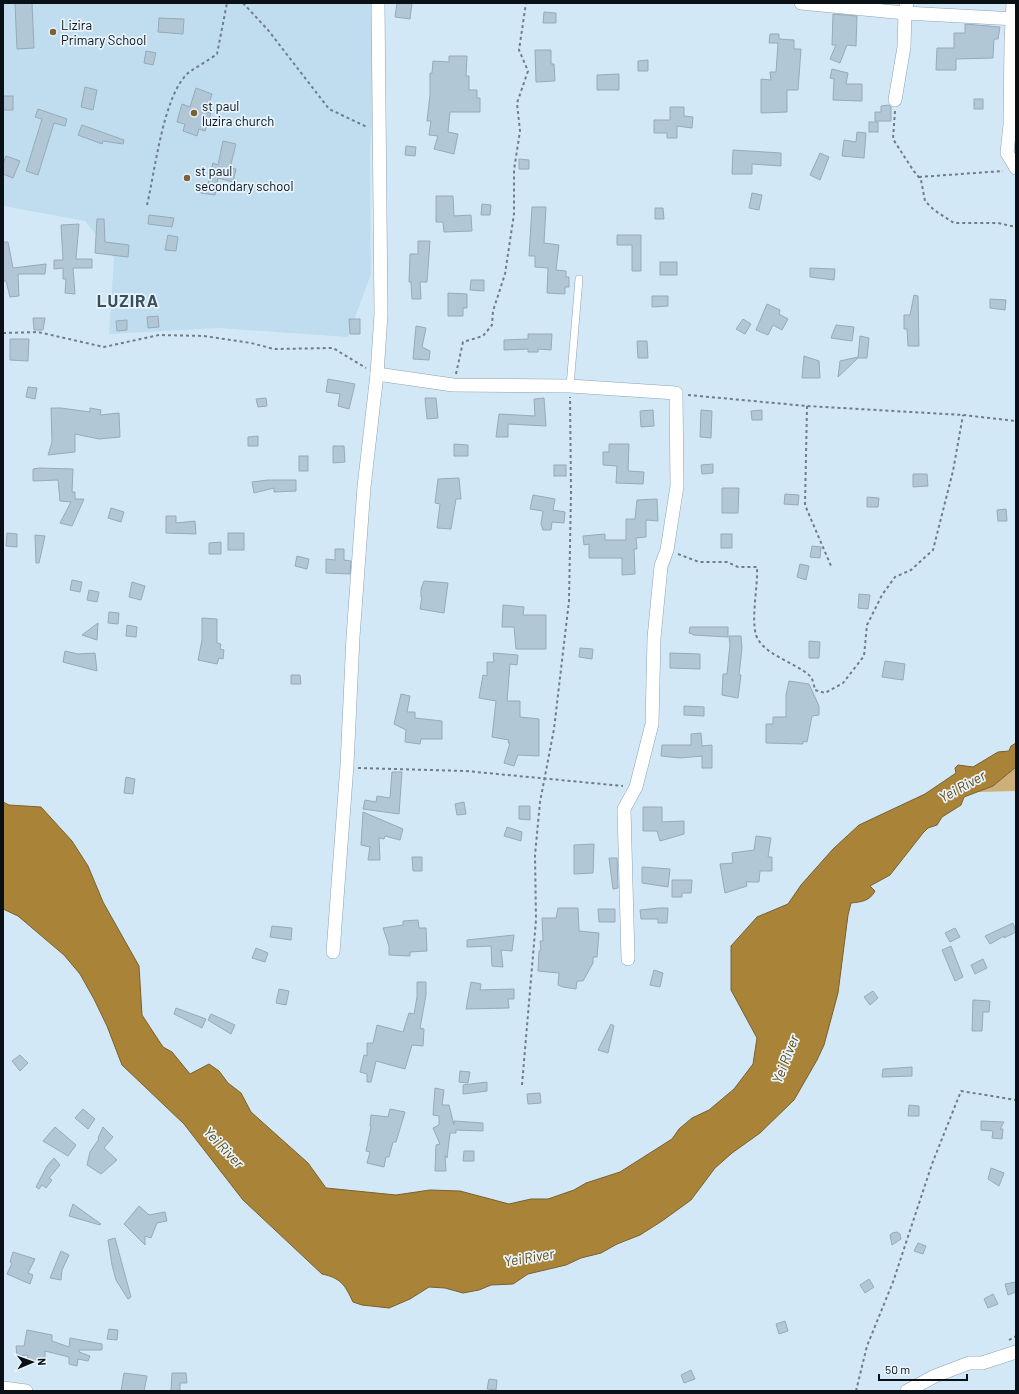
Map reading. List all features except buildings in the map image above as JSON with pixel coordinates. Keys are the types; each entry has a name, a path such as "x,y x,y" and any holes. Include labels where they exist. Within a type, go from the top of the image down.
{"street":[{"path":"333,952 347,765 353,637 360,542 370,427 377,374 381,314 378,3"},
{"path":"801,3 906,8 1015,18"},
{"path":"1013,3 1015,18 1011,42 1010,124 1007,153 1013,169"},
{"path":"895,100 904,47 906,8"},
{"path":"377,374 453,385 570,386 676,393 677,486 667,550 661,566 654,638 652,724 636,787 624,809 628,959"},
{"path":"907,1391 935,1376 969,1363 982,1363 1016,1352"},
{"path":"3,1388 26,1391"}],"lane":[{"path":"570,386 579,279"}],"path":[{"path":"147,205 168,107 176,89 187,74 217,54 228,3"},
{"path":"243,3 268,30 329,109 380,133"},
{"path":"453,385 463,342 483,336 492,325 493,311 505,274 514,214 514,170 520,131 517,103 528,72 519,50 526,3"},
{"path":"895,100 894,139 921,180 925,201 934,210 954,223 998,223 1016,227"},
{"path":"919,177 990,173 1013,169"},
{"path":"3,333 38,332 104,347 159,335 204,336 251,343 274,349 333,348 377,374"},
{"path":"522,1084 536,920 535,855 540,802 554,729 569,601 571,492 570,386"},
{"path":"676,393 807,406 963,415 1016,421"},
{"path":"807,406 805,505 831,566"},
{"path":"667,550 699,562 727,562 738,567 757,567 754,604 756,634 759,640 774,655 792,664 811,677 815,690 825,693 843,683 864,656 867,625 882,596 895,577 911,570 933,550 953,471 963,415"},
{"path":"347,765 365,769 466,771 636,787"},
{"path":"856,1391 867,1346 893,1282 932,1164 961,1091 1016,1100"}],"shaded area":[{"name":"st paul secondary school","path":"3,3 374,3 376,63 370,151 371,274 348,337 218,328 109,334 114,258 85,221 3,206"},
{"path":"1016,767 1016,791 977,792 993,786"}],"water":[{"name":"Yei River","path":"1016,743 1016,767 993,786 964,797 961,805 942,817 937,825 928,828 923,833 890,875 870,886 875,891 871,897 862,901 851,903 848,915 838,993 824,1045 817,1060 794,1100 760,1133 732,1153 715,1168 691,1200 640,1235 617,1244 601,1253 581,1258 566,1265 528,1274 513,1284 491,1285 479,1290 463,1293 445,1288 429,1287 410,1299 389,1308 362,1305 353,1302 342,1283 334,1278 322,1274 243,1200 184,1124 122,1065 107,1026 80,974 64,955 18,916 3,909 3,802 9,805 41,807 72,841 88,866 103,902 139,966 142,1015 163,1047 172,1052 190,1074 209,1064 219,1071 228,1083 241,1093 251,1112 308,1163 326,1188 396,1195 430,1190 460,1191 509,1204 531,1199 548,1199 574,1190 586,1183 620,1172 672,1139 679,1129 692,1118 709,1110 734,1089 753,1064 757,1038 731,990 731,946 757,917 788,904 801,885 833,849 859,825 925,794 956,773 955,768 958,765 973,767 998,752 1009,751 1011,746"}],"place":[{"name":"Lizira Primary School","path":"53,32"},
{"name":"st paul luzira church","path":"194,113"},
{"name":"st paul secondary school","path":"187,178"}],"district":[{"name":"LUZIRA","path":"128,300"}]}
